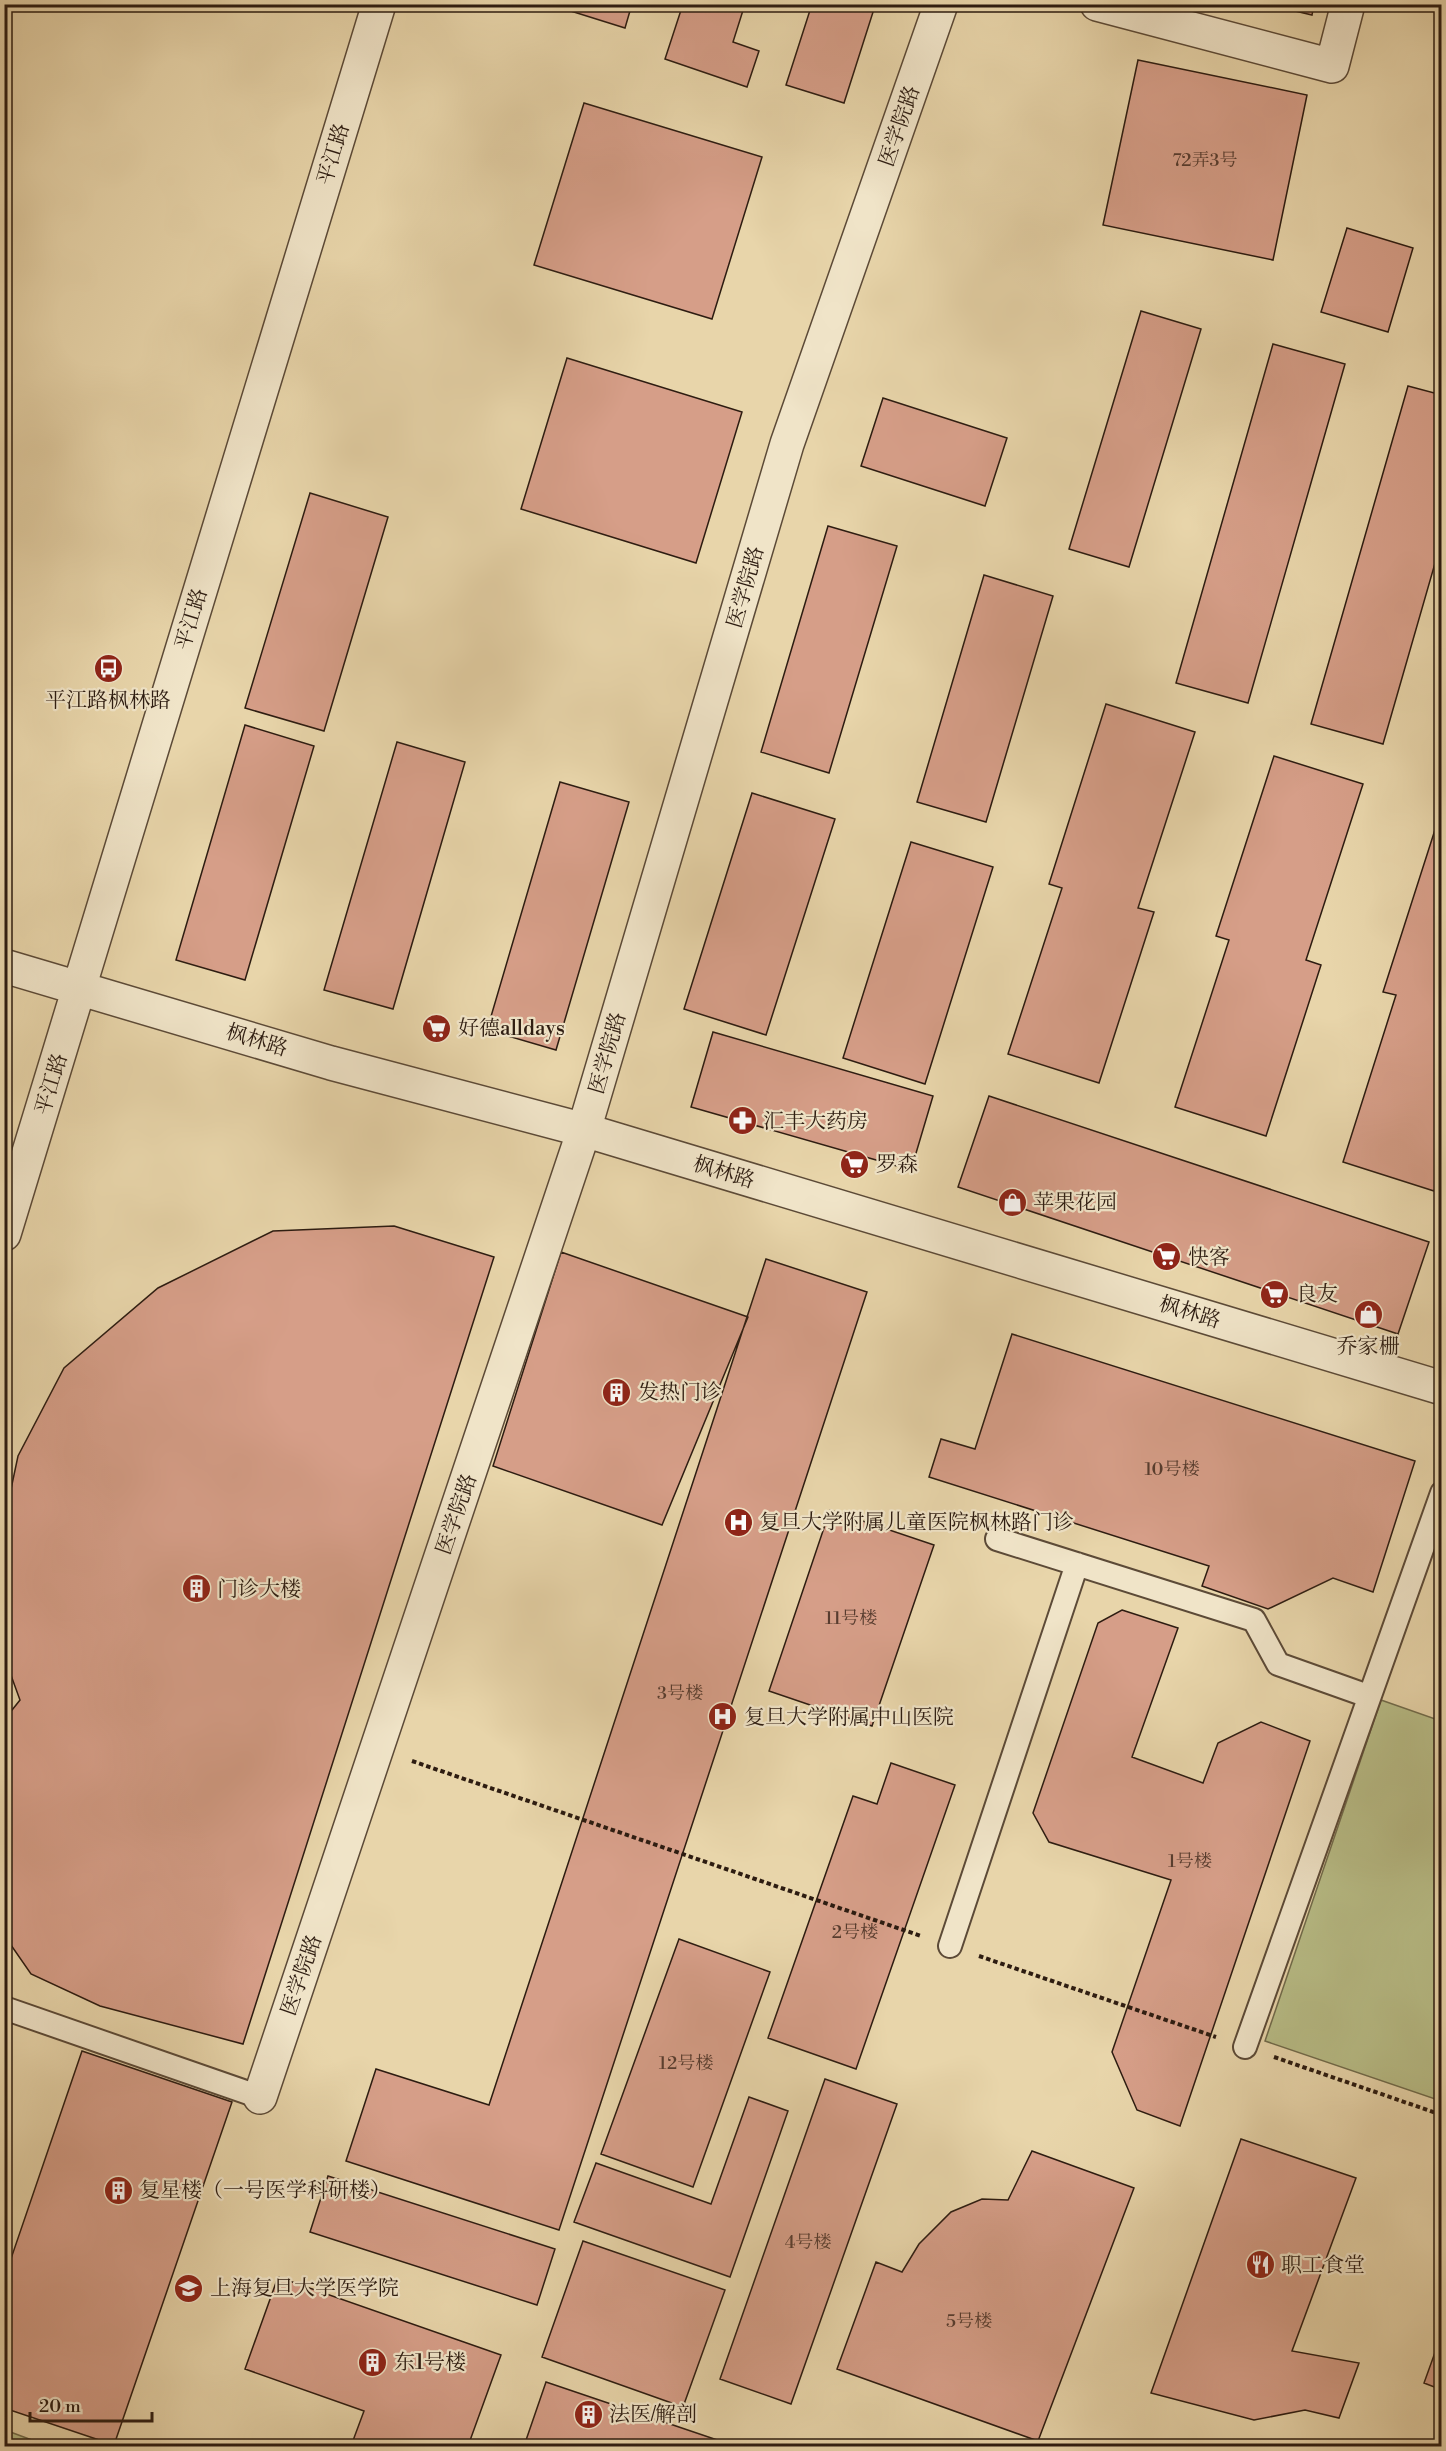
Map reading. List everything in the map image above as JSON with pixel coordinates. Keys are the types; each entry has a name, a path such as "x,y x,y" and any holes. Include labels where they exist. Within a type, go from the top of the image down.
{"street":[{"name":"平江路","path":"4,1234 81,988 180,653 379,4"},
{"name":"医学院路","path":"260,2097 584,1130 787,444 941,4"},
{"path":"1097,4 1332,66 1348,4"},
{"name":"枫林路","path":"4,966 332,1063 584,1130 1442,1388"}],"lane":[{"path":"1245,2047 1442,1493"},
{"path":"997,1539 1254,1620 1278,1664 1368,1696"},
{"path":"950,1946 1077,1564"},
{"path":"4,2008 260,2097"}],"path":[{"path":"377,1749 1442,2115"}],"green space":[{"path":"1381,1700 1441,1721 1441,2101 1265,2041"},
{"path":"5,2430 48,2446 5,2446"}],"building":[{"path":"562,4 632,4 625,28 561,8"},
{"path":"683,4 745,4 733,42 759,51 747,87 665,59"},
{"path":"812,4 861,4 874,9 844,103 786,85"},
{"path":"1266,4 1314,4 1312,15"},
{"path":"1138,60 1307,95 1273,260 1103,225"},
{"path":"584,103 762,157 712,319 534,265"},
{"path":"1347,228 1413,248 1388,332 1321,312"},
{"path":"1141,311 1201,329 1129,567 1069,549"},
{"path":"1273,344 1345,364 1248,703 1176,683"},
{"path":"567,358 742,412 696,563 521,509"},
{"path":"1408,386 1442,395 1442,539 1383,744 1311,724"},
{"path":"883,398 1007,438 985,506 861,466"},
{"path":"310,493 388,517 324,731 245,708"},
{"path":"828,526 897,546 829,773 761,752"},
{"path":"984,575 1053,596 986,822 917,802"},
{"path":"1106,704 1195,732 1138,908 1154,912 1099,1083 1008,1054 1062,888 1049,884"},
{"path":"245,725 314,746 245,980 176,960"},
{"path":"397,742 465,762 393,1009 324,990"},
{"path":"1274,756 1363,784 1306,960 1321,965 1266,1136 1175,1107 1229,940 1216,936"},
{"path":"560,782 629,802 556,1050 487,1030"},
{"path":"752,793 835,819 766,1035 684,1009"},
{"path":"1441,811 1442,1166 1434,1191 1343,1162 1396,995 1383,992"},
{"path":"911,842 993,867 925,1084 843,1058"},
{"path":"713,1032 933,1096 911,1170 691,1107"},
{"path":"989,1096 1429,1242 1398,1334 958,1187"},
{"name":"门诊大楼","path":"394,1226 494,1257 243,2044 100,2006 31,1974 4,1935 4,1720 20,1700 4,1656 4,1522 18,1456 64,1368 158,1288 273,1231"},
{"name":"发热门诊","path":"561,1252 748,1317 662,1525 493,1466"},
{"path":"766,1259 867,1292 559,2230 346,2161 376,2069 489,2105"},
{"path":"1012,1334 1415,1461 1373,1592 1333,1578 1268,1609 1202,1586 1209,1566 929,1477 941,1439 975,1449"},
{"path":"830,1510 934,1545 872,1726 769,1691"},
{"path":"1122,1610 1178,1628 1132,1757 1203,1783 1218,1743 1261,1722 1310,1741 1180,2126 1137,2110 1112,2052 1171,1880 1049,1842 1033,1813 1098,1623"},
{"path":"891,1763 955,1785 856,2069 768,2038 853,1796 877,1804"},
{"path":"679,1939 770,1972 693,2187 601,2154"},
{"name":"复星楼（一号医学科研楼）","path":"82,2051 232,2102 114,2445 4,2408 4,2279"},
{"path":"825,2079 897,2104 791,2404 720,2379"},
{"path":"749,2097 788,2111 730,2277 574,2222 596,2163 711,2204"},
{"name":"职工食堂","path":"1241,2139 1356,2178 1292,2351 1359,2363 1339,2418 1305,2410 1254,2420 1151,2393"},
{"path":"1032,2151 1134,2188 1038,2441 837,2369 876,2262 902,2272 919,2244 951,2212 982,2199 1008,2200"},
{"path":"328,2176 555,2249 537,2305 310,2232"},
{"path":"583,2241 725,2290 683,2407 542,2357"},
{"name":"东1号楼","path":"278,2277 501,2355 468,2446 351,2446 364,2411 245,2369"},
{"path":"1442,2333 1442,2390 1424,2383"},
{"name":"法医/解剖","path":"546,2382 735,2446 524,2446"}],"place":[{"name":"平江路枫林路","path":"108,669"},
{"name":"好德alldays","path":"437,1028"},
{"name":"汇丰大药房","path":"742,1121"},
{"name":"罗森","path":"855,1164"},
{"name":"苹果花园","path":"1012,1202"},
{"name":"快客","path":"1167,1257"},
{"name":"良友","path":"1275,1294"},
{"name":"乔家栅","path":"1368,1315"},
{"name":"发热门诊","path":"617,1392"},
{"name":"复旦大学附属儿童医院枫林路门诊","path":"738,1522"},
{"name":"门诊大楼","path":"196,1589"},
{"name":"复旦大学附属中山医院","path":"723,1717"},
{"name":"复星楼（一号医学科研楼）","path":"118,2190"},
{"name":"职工食堂","path":"1260,2265"},
{"name":"上海复旦大学医学院","path":"189,2288"},
{"name":"东1号楼","path":"373,2362"},
{"name":"法医/解剖","path":"588,2414"}]}
